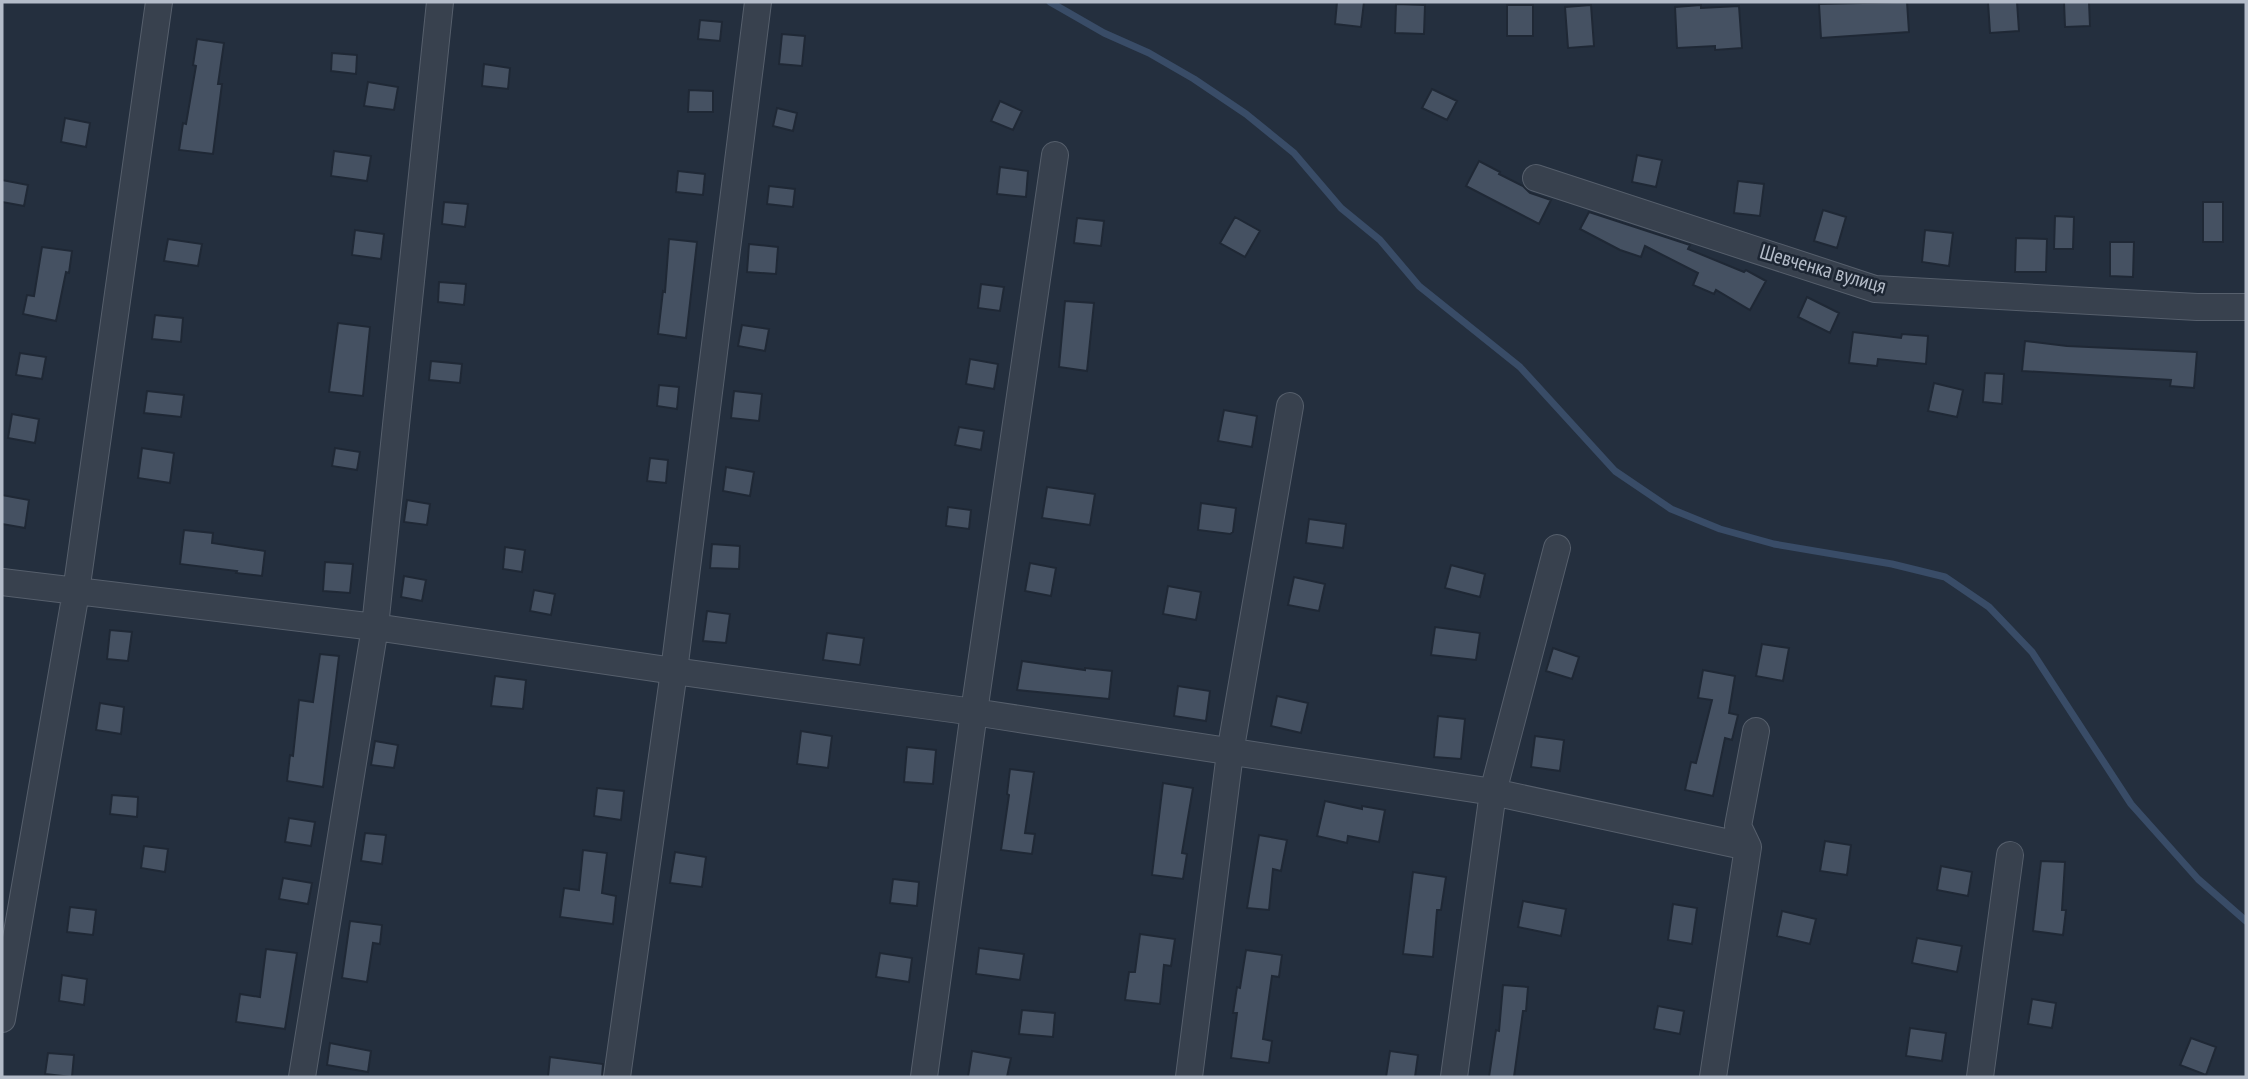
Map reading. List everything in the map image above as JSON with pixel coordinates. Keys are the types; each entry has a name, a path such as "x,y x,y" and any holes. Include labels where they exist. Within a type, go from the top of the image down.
{"street":[{"path":"2,1019 75,592 159,2"},
{"path":"302,1077 374,627 440,2"},
{"path":"617,1077 674,671 758,2"},
{"path":"924,1077 1055,155"},
{"name":"Шевченка вулиця","path":"1536,178 1875,289 2197,307 2246,307"},
{"path":"1189,1077 1230,752 1290,406"},
{"path":"1454,1077 1493,792 1557,548"},
{"path":"2,582 374,627 974,712 1493,792 1748,847"},
{"path":"1713,1077 1748,847 1738,826 1756,731"},
{"path":"1980,1077 2010,855"}],"building":[{"path":"1337,2 1364,2 1361,27 1335,24"},
{"path":"1907,2 1909,32 1821,38 1819,4"},
{"path":"1988,2 2017,2 2019,31 1990,33"},
{"path":"2064,2 2089,2 2090,26 2065,27"},
{"path":"1396,4 1425,5 1424,34 1395,33"},
{"path":"1507,5 1533,5 1533,36 1507,36"},
{"path":"1591,5 1594,46 1568,48 1565,7"},
{"path":"1701,5 1701,8 1739,6 1742,48 1677,48 1675,7"},
{"path":"700,20 722,22 720,41 698,39"},
{"path":"782,34 805,36 802,66 779,64"},
{"path":"197,39 224,43 213,154 179,150 196,66 193,65"},
{"path":"332,53 357,55 356,74 331,71"},
{"path":"484,64 510,68 508,89 482,86"},
{"path":"368,82 398,87 394,110 364,106"},
{"path":"1432,89 1457,101 1447,120 1422,108"},
{"path":"689,90 713,91 713,112 688,112"},
{"path":"1000,101 1022,111 1013,130 991,121"},
{"path":"777,108 797,113 793,131 773,126"},
{"path":"65,118 90,123 86,147 61,142"},
{"path":"334,151 371,156 367,181 331,176"},
{"path":"1637,155 1662,160 1656,187 1632,182"},
{"path":"1479,161 1523,186 1530,193 1551,200 1539,224 1466,186"},
{"path":"1000,167 1028,171 1026,197 997,194"},
{"path":"678,171 705,174 703,195 676,192"},
{"path":"2,180 28,185 24,206 2,202"},
{"path":"1738,181 1764,184 1760,216 1734,213"},
{"path":"769,186 795,189 793,207 767,204"},
{"path":"444,202 468,204 465,227 442,224"},
{"path":"2203,202 2223,202 2223,242 2203,242"},
{"path":"1823,210 1846,217 1837,248 1814,241"},
{"path":"1589,212 1690,245 1688,249 1744,272 1746,270 1766,281 1750,310 1716,290 1714,294 1693,285 1698,273 1645,246 1641,257 1620,250 1580,229"},
{"path":"2055,216 2074,217 2073,249 2054,249"},
{"path":"1235,217 1260,231 1245,257 1220,243"},
{"path":"1077,218 1104,221 1101,246 1074,243"},
{"path":"355,230 384,234 381,259 352,255"},
{"path":"1925,230 1953,233 1949,266 1922,262"},
{"path":"2016,238 2047,239 2046,272 2015,272"},
{"path":"168,239 202,244 198,266 164,261"},
{"path":"669,239 697,242 686,338 658,334 663,291 665,292"},
{"path":"2110,242 2134,242 2133,277 2110,276"},
{"path":"749,244 778,247 776,274 747,272"},
{"path":"42,247 72,251 56,321 23,314 27,295 34,296"},
{"path":"439,282 466,284 464,305 438,302"},
{"path":"981,284 1004,287 1000,311 978,308"},
{"path":"1807,297 1839,313 1830,333 1798,317"},
{"path":"1065,301 1094,303 1087,371 1059,367"},
{"path":"155,315 183,318 181,342 152,339"},
{"path":"338,323 370,327 363,396 329,392"},
{"path":"742,325 769,329 765,351 738,346"},
{"path":"1853,332 1901,338 1902,334 1928,336 1926,364 1878,359 1877,366 1849,363"},
{"path":"2025,341 2067,346 2197,352 2194,388 2170,386 2171,380 2022,371"},
{"path":"20,353 46,357 42,379 16,375"},
{"path":"970,359 998,364 994,389 966,384"},
{"path":"431,361 462,364 460,383 429,380"},
{"path":"1985,373 2004,374 2002,404 1983,402"},
{"path":"1934,383 1963,390 1957,417 1928,411"},
{"path":"659,385 679,387 677,409 657,406"},
{"path":"147,391 184,395 181,417 144,413"},
{"path":"734,391 762,394 759,421 731,418"},
{"path":"1224,410 1257,416 1252,447 1218,441"},
{"path":"12,414 39,419 35,443 8,438"},
{"path":"959,427 984,431 981,450 955,445"},
{"path":"142,448 174,453 170,483 138,478"},
{"path":"335,448 360,452 357,470 332,466"},
{"path":"650,458 668,460 666,483 647,481"},
{"path":"726,467 754,472 750,496 723,491"},
{"path":"1047,487 1095,494 1090,525 1042,518"},
{"path":"2,495 29,500 25,528 2,524"},
{"path":"407,500 430,504 427,525 404,522"},
{"path":"1201,503 1236,508 1233,532 1230,534 1198,530"},
{"path":"948,507 971,510 969,529 946,526"},
{"path":"1309,519 1346,524 1343,548 1306,543"},
{"path":"184,530 213,533 212,543 265,551 262,576 180,564"},
{"path":"712,544 740,546 739,569 710,568"},
{"path":"505,547 525,550 522,572 503,569"},
{"path":"325,562 353,564 350,593 323,591"},
{"path":"1030,563 1056,568 1051,596 1025,591"},
{"path":"1451,565 1485,574 1480,597 1445,588"},
{"path":"404,576 426,580 422,601 401,597"},
{"path":"1294,577 1325,584 1319,611 1288,605"},
{"path":"1168,586 1201,592 1196,620 1163,614"},
{"path":"534,590 555,594 551,615 530,611"},
{"path":"707,611 730,614 726,643 703,641"},
{"path":"1435,627 1480,633 1476,660 1431,655"},
{"path":"110,630 132,632 128,661 107,659"},
{"path":"827,633 864,638 860,665 823,660"},
{"path":"1762,644 1789,648 1783,681 1756,676"},
{"path":"1553,648 1579,657 1572,679 1546,671"},
{"path":"320,654 339,656 323,787 287,781 290,755 293,756 299,700 313,702"},
{"path":"1022,661 1112,671 1109,699 1017,690"},
{"path":"1703,670 1735,676 1729,713 1738,715 1732,740 1725,738 1713,796 1685,790 1691,762 1696,763 1712,700 1698,698"},
{"path":"495,676 526,680 523,709 491,706"},
{"path":"1178,686 1210,691 1206,721 1174,716"},
{"path":"1277,696 1308,703 1301,733 1271,726"},
{"path":"100,703 124,707 121,734 96,730"},
{"path":"1438,716 1465,719 1461,759 1434,757"},
{"path":"801,731 832,736 828,768 797,764"},
{"path":"1535,736 1564,740 1560,771 1531,767"},
{"path":"375,741 398,745 394,768 371,765"},
{"path":"907,747 936,750 933,784 904,782"},
{"path":"1010,769 1034,772 1025,833 1035,834 1032,854 1001,850"},
{"path":"1163,783 1193,788 1182,853 1187,854 1183,879 1152,875"},
{"path":"597,788 624,791 621,820 594,816"},
{"path":"112,795 138,797 137,817 110,814"},
{"path":"1325,801 1362,809 1362,806 1385,810 1379,842 1348,836 1347,843 1317,836"},
{"path":"289,818 315,822 311,846 285,842"},
{"path":"365,833 386,835 382,864 361,861"},
{"path":"1259,835 1287,840 1281,871 1273,869 1269,910 1247,908"},
{"path":"1825,841 1851,845 1847,875 1820,871"},
{"path":"144,846 168,849 165,872 141,868"},
{"path":"583,850 607,853 602,893 616,896 613,924 560,917 564,888 579,890"},
{"path":"675,852 706,857 702,887 670,883"},
{"path":"2041,861 2065,862 2062,910 2066,910 2063,935 2033,931"},
{"path":"1941,866 1972,872 1968,896 1937,890"},
{"path":"1413,872 1446,877 1441,910 1437,910 1433,957 1403,954"},
{"path":"283,878 312,883 308,904 279,899"},
{"path":"893,879 919,882 917,906 890,903"},
{"path":"1523,901 1566,909 1561,936 1518,927"},
{"path":"1673,904 1697,908 1692,944 1668,940"},
{"path":"70,907 96,910 93,935 67,932"},
{"path":"1782,911 1816,919 1810,944 1777,936"},
{"path":"350,921 382,925 380,944 373,943 367,982 342,978"},
{"path":"1140,934 1175,939 1171,966 1164,965 1160,1004 1125,1000 1129,972 1135,972"},
{"path":"1917,938 1962,946 1957,972 1912,963"},
{"path":"979,948 1024,954 1020,980 976,974"},
{"path":"266,949 297,953 285,1029 236,1022 240,994 260,997"},
{"path":"1246,950 1282,955 1279,977 1272,976 1263,1039 1272,1041 1269,1063 1231,1058 1237,1013 1233,1013"},
{"path":"880,953 912,958 909,982 876,977"},
{"path":"62,975 87,979 84,1005 59,1001"},
{"path":"1503,985 1528,987 1526,1011 1523,1011 1514,1077 1489,1077 1496,1030 1499,1031"},
{"path":"2032,999 2056,1003 2052,1028 2028,1024"},
{"path":"1658,1006 1684,1011 1680,1034 1654,1029"},
{"path":"1022,1010 1055,1013 1053,1037 1019,1034"},
{"path":"1910,1028 1946,1033 1942,1061 1906,1056"},
{"path":"2191,1038 2216,1047 2206,1075 2180,1065"},
{"path":"330,1043 371,1051 368,1072 327,1065"},
{"path":"972,1051 1011,1058 1007,1077 968,1077"},
{"path":"1390,1051 1418,1055 1415,1077 1386,1077"},
{"path":"48,1053 74,1055 72,1077 45,1074"},
{"path":"550,1057 603,1064 602,1077 548,1077"}],"waterway":[{"path":"1050,2 1194,79 1246,114 1294,153 1341,208 1380,240 1419,286 1520,367 1615,471 1671,509 1720,529 1774,544 1892,564 1945,577 1989,607 2032,652 2131,804 2198,879 2246,921"}]}
